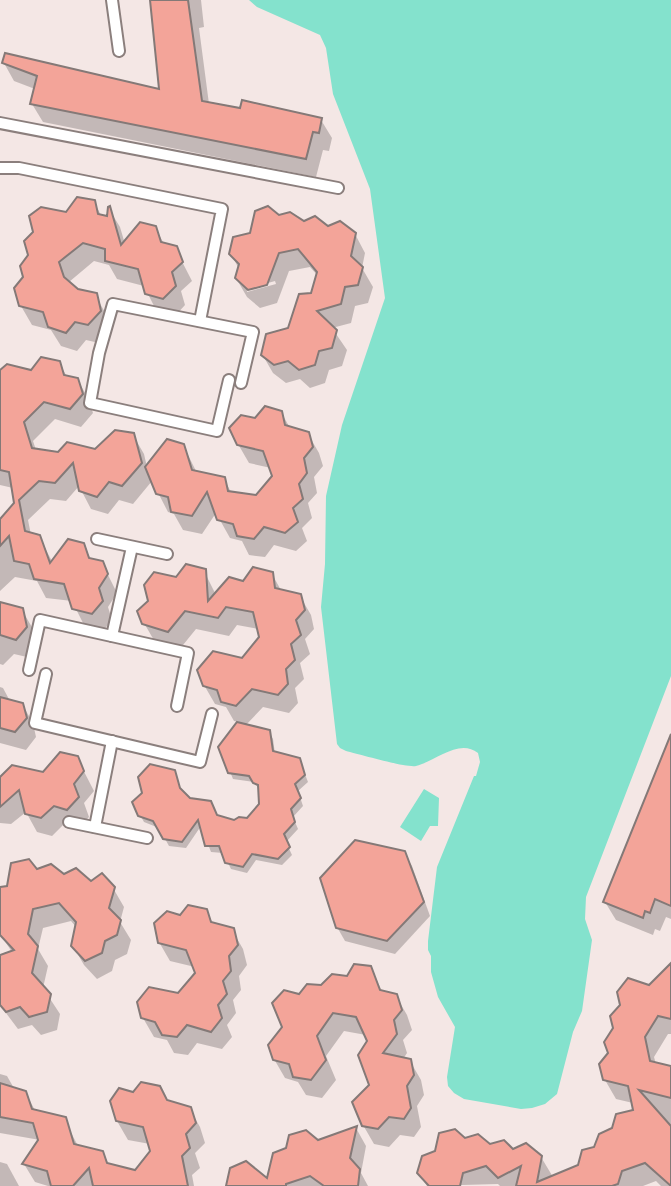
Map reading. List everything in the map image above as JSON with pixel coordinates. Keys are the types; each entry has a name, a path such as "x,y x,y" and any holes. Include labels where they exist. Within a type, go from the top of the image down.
{"lane":[{"path":"113,0 119,51"},
{"path":"0,123 338,188"},
{"path":"0,168 19,167 222,209 200,321"},
{"path":"229,380 217,431 90,403 99,353 113,304 253,332 241,383"},
{"path":"97,540 167,554"},
{"path":"112,636 132,547"},
{"path":"29,670 40,620 188,653 177,706"},
{"path":"46,674 35,723 200,762 212,715"},
{"path":"95,827 112,741"},
{"path":"69,822 147,838"}],"shaded area":[{"path":"249,0 671,0 671,676 586,897 585,919 592,940 582,1011 573,1032 557,1094 545,1104 532,1108 521,1109 464,1099 448,1086 455,1027 438,997 431,972 428,941 437,867 476,776 480,762 478,753 471,749 455,749 411,766 346,751 337,744 321,607 326,496 342,425 385,298 370,189 333,94 326,48 320,35 257,7"},
{"path":"424,789 439,798 438,826 430,826 421,841 400,827"}],"building":[{"path":"150,0 188,0 202,101 240,108 242,100 322,118 319,133 313,132 306,159 30,104 37,76 2,63 5,53 159,89"},
{"path":"77,197 95,200 98,214 107,216 110,206 121,245 140,222 156,226 161,242 177,246 183,262 172,272 176,286 163,299 145,294 138,269 105,261 105,249 83,243 59,262 64,277 78,289 97,293 101,311 88,325 75,322 66,333 48,327 43,312 19,306 14,288 23,277 20,266 28,255 24,241 33,232 29,216 41,207 66,212"},
{"path":"268,206 279,215 290,212 304,221 315,216 328,226 340,221 356,233 351,256 363,267 358,285 345,287 341,304 317,311 337,330 332,348 319,351 315,365 299,370 288,361 274,365 261,355 266,334 288,328 299,294 311,293 317,272 298,249 279,253 267,285 248,290 235,278 239,264 229,254 233,237 250,233 255,211"},
{"path":"41,357 60,361 64,375 78,378 83,394 70,409 44,402 24,422 32,448 58,452 67,442 95,449 115,430 134,433 142,463 122,486 109,482 97,497 79,491 73,463 55,483 39,481 19,500 25,531 40,535 50,563 68,539 84,543 89,558 103,561 108,574 99,588 103,601 92,614 72,609 64,584 34,579 29,564 14,561 9,536 0,546 0,519 14,503 9,472 0,470 0,370 7,364 31,370"},
{"path":"265,406 282,411 285,425 309,432 313,447 304,458 307,473 299,484 303,499 293,508 298,522 285,533 264,527 254,539 237,536 233,524 217,520 207,492 192,516 171,512 168,497 156,494 145,467 167,439 184,444 192,470 225,477 228,491 256,495 272,476 263,451 237,445 229,428 241,415 255,418"},
{"path":"186,564 206,569 208,601 229,577 243,581 253,567 273,572 275,588 301,594 305,610 296,620 301,635 291,644 295,660 286,669 288,684 278,695 252,689 236,706 221,702 217,690 203,686 197,670 213,651 242,658 259,637 253,612 226,607 218,618 185,611 168,632 142,624 137,611 148,601 144,585 154,572 176,577"},
{"path":"0,602 23,608 27,627 16,640 0,635"},
{"path":"0,697 23,703 27,718 15,732 0,728"},
{"path":"237,722 270,730 273,751 300,758 305,775 295,784 301,798 291,809 295,822 284,834 290,847 278,859 252,854 243,867 225,863 219,846 205,846 198,820 182,842 163,839 153,821 138,816 132,802 142,793 138,777 150,764 175,770 180,788 190,798 211,801 217,815 234,820 239,817 247,818 259,804 258,785 253,783 249,776 228,773 218,747"},
{"path":"671,734 671,906 655,899 650,913 645,911 643,918 603,902"},
{"path":"60,752 78,756 84,771 74,784 79,797 67,810 54,806 41,818 25,814 19,790 0,807 0,777 12,765 43,772"},
{"path":"355,840 405,851 424,902 387,941 336,928 320,878"},
{"path":"29,859 37,869 51,864 64,874 76,868 91,881 102,873 115,887 109,908 121,920 117,935 105,941 102,953 85,961 71,946 76,922 59,903 33,909 28,934 38,946 32,973 51,994 47,1012 29,1017 20,1007 6,1012 0,1005 0,955 14,950 0,935 0,887 7,886 11,863"},
{"path":"188,905 207,909 211,922 234,928 238,945 229,956 231,971 223,981 227,994 218,1005 222,1018 211,1032 187,1025 177,1037 162,1035 155,1022 141,1018 137,1002 149,987 178,993 195,973 186,950 158,943 154,923 167,911 180,915"},
{"path":"671,963 671,1019 658,1016 645,1037 650,1061 671,1066 671,1098 639,1090 671,1126 671,1186 645,1163 622,1171 618,1184 612,1186 516,1186 521,1166 498,1178 486,1166 463,1173 460,1186 429,1186 417,1173 422,1156 435,1151 439,1133 455,1129 465,1138 478,1134 490,1144 504,1140 513,1149 526,1143 542,1156 537,1182 578,1165 582,1150 594,1147 599,1134 612,1128 616,1114 633,1110 628,1086 603,1080 599,1064 608,1053 604,1042 613,1028 610,1016 620,1005 617,992 628,978 649,985"},
{"path":"354,964 371,966 380,990 397,994 402,1010 394,1020 397,1034 383,1053 411,1059 414,1075 407,1086 411,1108 404,1119 389,1117 378,1129 362,1126 352,1102 369,1085 358,1055 367,1041 356,1017 333,1013 317,1036 326,1060 311,1080 293,1077 289,1064 273,1060 268,1045 282,1027 272,1003 284,990 299,994 307,984 321,985 332,974 347,976"},
{"path":"141,1082 160,1086 167,1100 191,1107 196,1123 186,1134 190,1148 182,1156 188,1186 93,1186 89,1168 73,1186 51,1186 47,1171 22,1164 38,1140 33,1123 0,1117 0,1083 26,1091 32,1109 66,1117 74,1144 103,1151 107,1163 135,1170 150,1151 143,1127 116,1121 110,1101 119,1088 133,1092"},
{"path":"357,1126 350,1158 360,1169 358,1186 324,1186 310,1176 286,1186 226,1186 230,1168 246,1161 267,1178 273,1153 286,1148 289,1135 306,1130 318,1140"}]}
